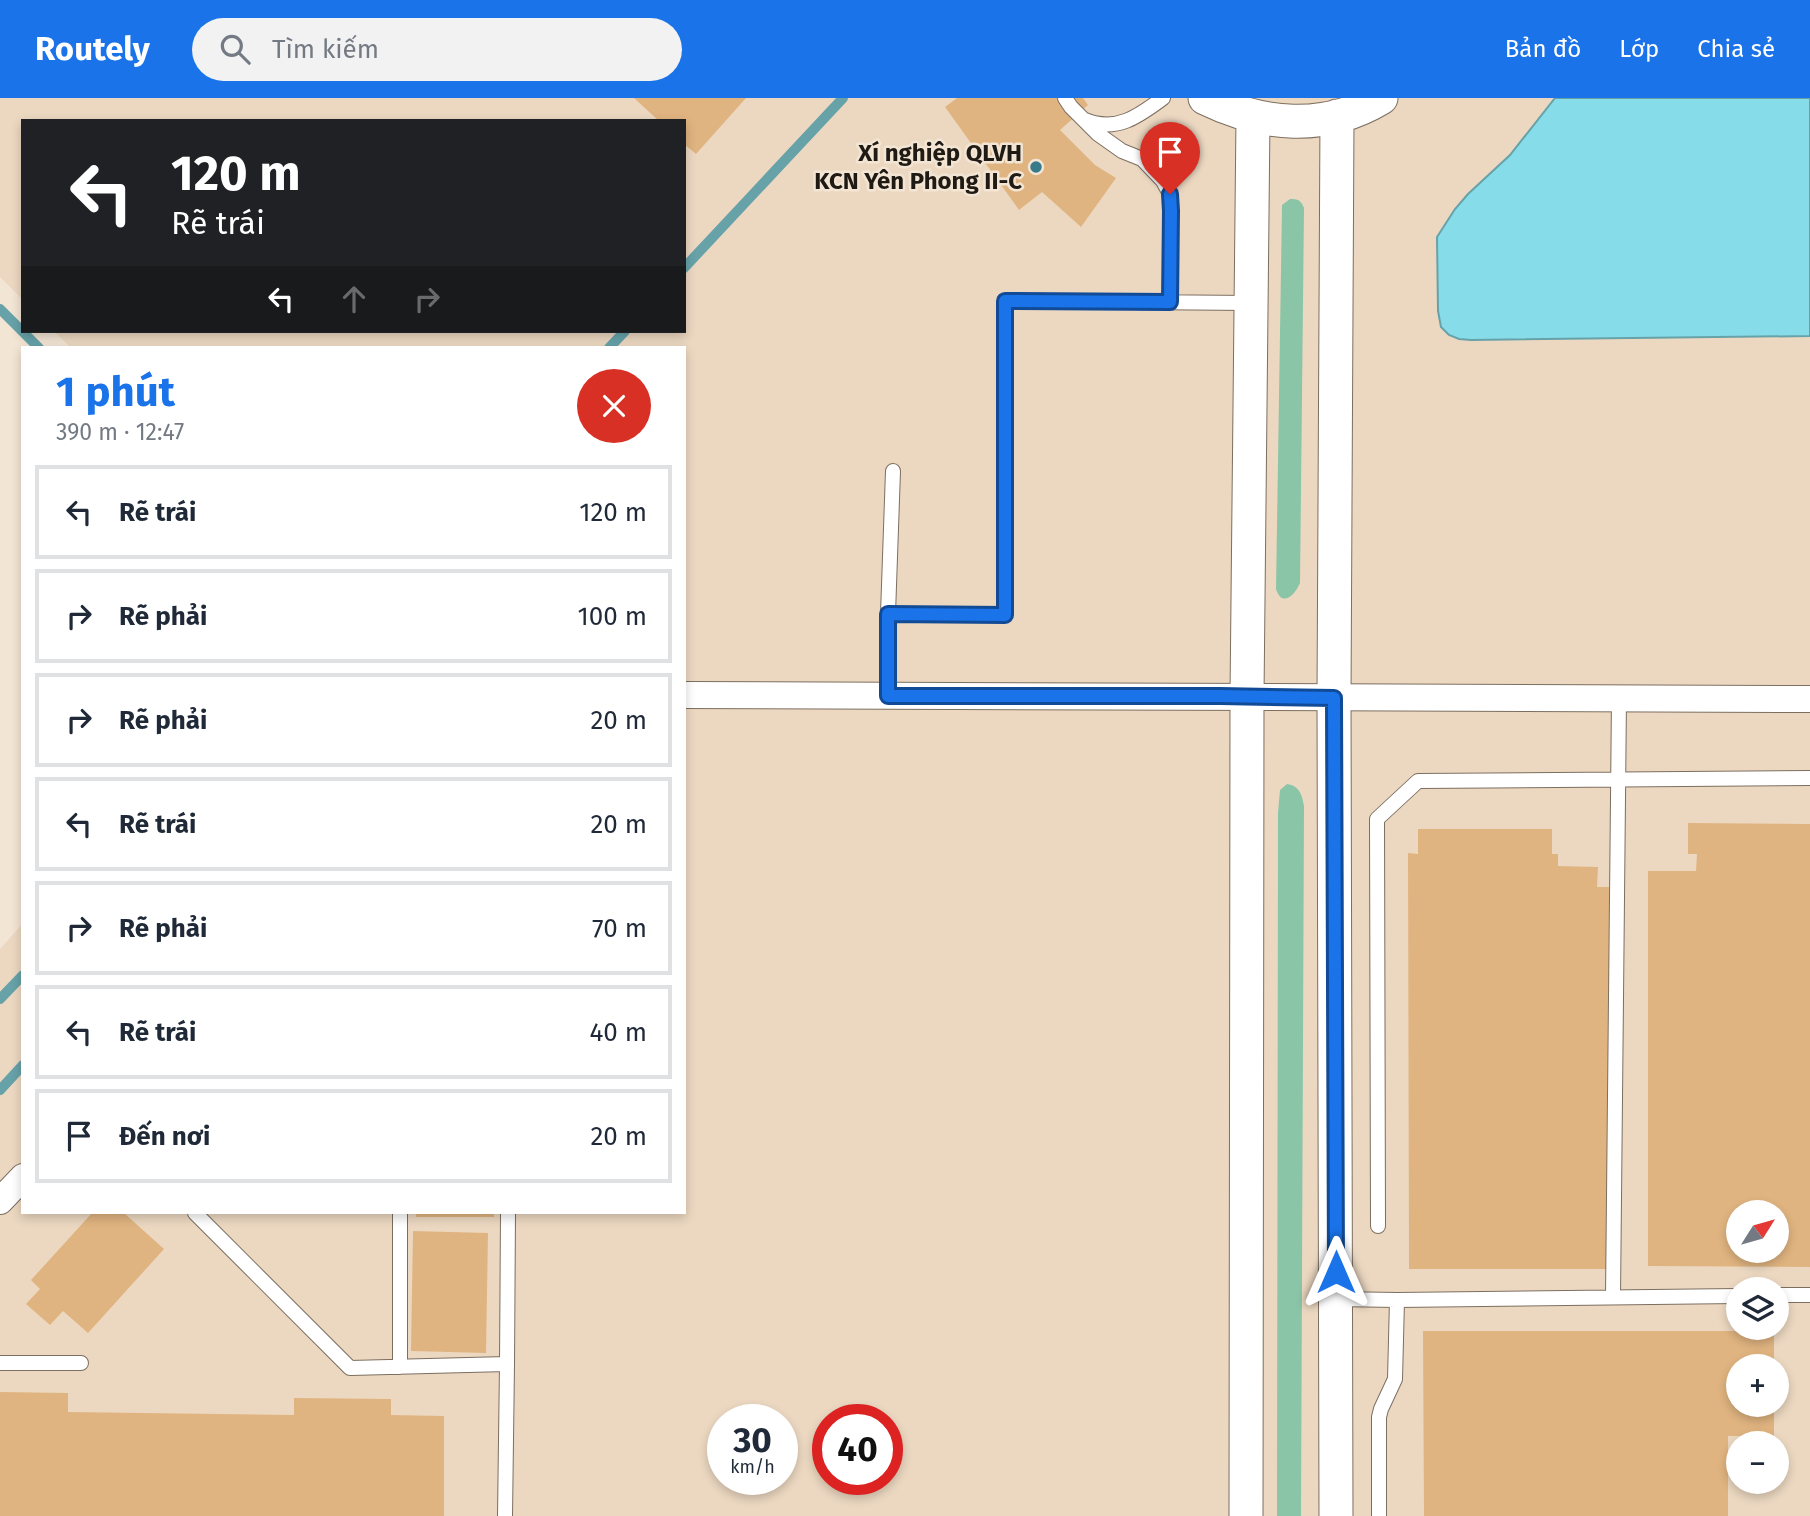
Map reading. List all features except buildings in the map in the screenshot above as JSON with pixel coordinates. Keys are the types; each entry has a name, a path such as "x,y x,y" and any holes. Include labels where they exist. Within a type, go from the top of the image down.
{"street":[{"path":"1205,98 1229,109 1274,121 1316,120 1337,116 1358,110 1381,98"},
{"path":"1336,1516 1334,698 1337,116"},
{"path":"1246,1516 1247,696 1253,117"},
{"path":"686,695 1810,699"},
{"path":"0,1201 21,1179"}],"lane":[{"path":"1065,98 1071,107 1112,145 1142,159 1151,167 1170,194 1170,302"},
{"path":"1084,120 1098,126 1112,125 1132,119 1163,98"},
{"path":"888,614 1005,615 1005,301 1251,303"},
{"path":"888,696 893,471"},
{"path":"1613,1297 1619,698"},
{"path":"1378,1226 1377,819 1418,781 1810,778"},
{"path":"196,1214 350,1368 507,1364"},
{"path":"400,1214 400,1367"},
{"path":"505,1516 508,1214"},
{"path":"1789,1295 1810,1295"},
{"path":"1336,1299 1726,1296"},
{"path":"1380,1516 1379,1417 1395,1379 1397,1300"},
{"path":"0,1363 81,1363"}],"shaded area":[{"path":"0,98 1810,98 1810,1516 0,1516 0,949 21,925 21,1214 686,1214 686,346 69,346 56,333 686,333 686,119 21,119 21,298 0,277"}],"green space":[{"path":"1290,199 1299,200 1304,208 1300,583 1295,592 1285,599 1276,589 1282,205"},
{"path":"1287,784 1298,789 1304,806 1301,1516 1277,1516 1278,813 1280,790"}],"water":[{"path":"1555,98 1810,98 1810,336 1471,340 1449,335 1441,327 1438,311 1437,237 1455,209 1510,155"}],"waterway":[{"path":"686,266 843,98"},
{"path":"0,309 21,330"},
{"path":"24,333 37,346"},
{"path":"611,346 623,333"},
{"path":"0,999 21,977"},
{"path":"0,1090 21,1067"}],"place":[{"name":"Xí nghiệp QLVH KCN Yên Phong II-C","path":"1036,167"}],"route":[{"path":"1170,194 1170,302 1005,301 1005,615 888,614 888,696 1334,698 1336,1272"}]}
